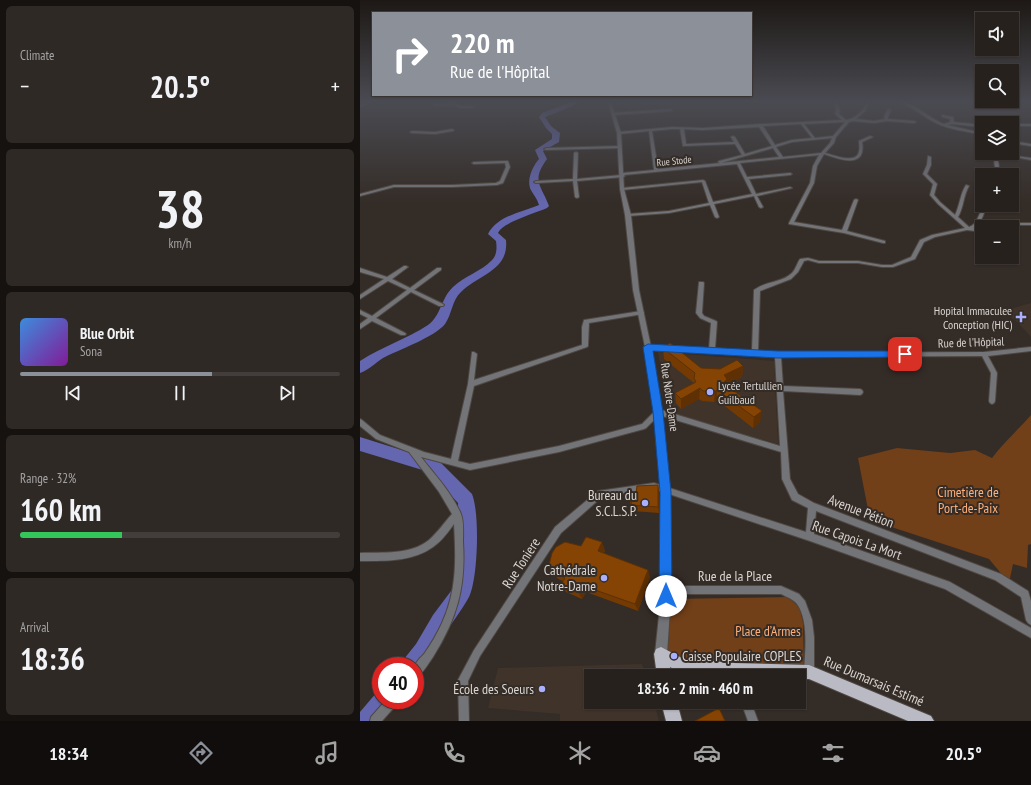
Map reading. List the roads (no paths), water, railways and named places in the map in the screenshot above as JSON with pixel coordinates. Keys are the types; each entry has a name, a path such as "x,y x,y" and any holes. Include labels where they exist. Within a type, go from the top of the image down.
{"main road":[{"path":"661,654 680,665 707,669"},
{"name":"Rue Notre-Dame","path":"661,654 663,669"},
{"name":"Rue Dumarsais Estimé","path":"809,672 926,721"},
{"path":"671,709 674,721"}],"street":[{"name":"Rue Notre-Dame","path":"619,136 622,189 628,215 636,290 648,347 658,412 666,492 666,596 661,654"},
{"path":"651,136 656,171"},
{"path":"683,136 684,145 736,143"},
{"path":"767,136 780,157"},
{"path":"811,136 814,139"},
{"path":"733,137 743,154"},
{"path":"713,166 743,154 792,141 834,137 832,144 815,166 812,183 791,223 844,232 882,242"},
{"name":"Rue Stode","path":"536,182 575,180 713,166 780,157 823,154 854,160 859,157 861,151 860,142 871,137"},
{"path":"1019,143 1031,145"},
{"path":"546,149 620,147"},
{"path":"576,153 575,180 577,197"},
{"path":"929,157 929,165 925,174 935,184 932,195 969,229 975,230"},
{"path":"1019,157 1031,159"},
{"path":"360,195 394,186 497,184 502,182 508,167 507,162 474,163"},
{"path":"738,162 761,207"},
{"path":"746,178 790,174"},
{"path":"622,189 703,182 717,216"},
{"path":"956,217 961,210 963,191 967,186"},
{"path":"628,215 669,212 790,188"},
{"path":"844,232 856,200"},
{"path":"755,353 757,290 790,277 796,272 802,260 808,259 819,262 858,262 882,266 893,266 914,258 922,241 934,236 974,227 982,212"},
{"path":"1019,224 1031,224"},
{"path":"360,297 406,267"},
{"path":"360,270 388,279 442,305"},
{"path":"360,326 439,270"},
{"path":"701,283 699,313 702,317 714,322 712,351"},
{"path":"360,312 403,334"},
{"path":"471,384 585,346 584,327 586,321 640,313"},
{"name":"Rue de l'Hôpital","path":"648,347 778,354 984,354 1031,349"},
{"path":"454,462 471,384 474,354"},
{"name":"Avenue Pétion","path":"778,354 786,479 795,497 812,506 998,577 1025,594 1031,620"},
{"path":"984,354 994,373 992,401"},
{"path":"780,388 860,392"},
{"path":"360,422 378,437 412,450 470,467 559,449 644,426 658,412 783,450"},
{"path":"412,450 424,467 440,485 457,515 461,553 460,582 449,622 424,661"},
{"name":"Rue Toniere","path":"464,721 463,680 477,653 558,530 601,492 654,486 666,492"},
{"name":"Rue Capois La Mort","path":"666,492 810,537 947,585 1031,633"},
{"path":"810,537 812,506"},
{"path":"360,557 393,556 419,551 439,536 457,515"},
{"name":"Rue de la Place","path":"666,596 686,590 781,590 793,595 802,603 809,626 809,672"},
{"path":"375,721 385,709"},
{"path":"749,709 754,721"}],"waterway":[{"path":"360,368 377,356 431,329 440,322 446,306 455,291 463,284 496,263 502,250 501,240 493,234 496,228 511,219 544,206 540,195 535,189 533,180 539,164 543,159 539,150 556,140 556,136"},
{"path":"360,444 434,467 466,500 468,532 466,575 462,591 418,657"},
{"path":"367,721 377,709"}],"place":[{"name":"Hopital Immaculee Conception (HIC)","path":"1021,317"},
{"name":"Lycée Tertullien Guilbaud","path":"710,392"},
{"name":"Bureau du S.C.L.S.P.","path":"645,503"},
{"name":"Cathédrale Notre-Dame","path":"604,578"},
{"name":"Caisse Populaire COPLES","path":"674,656"},
{"name":"École des Soeurs","path":"542,689"}],"park label":[{"name":"Cimetière de Port-de-Paix","path":"968,500"},
{"name":"Place d’Armes","path":"768,631"}]}
